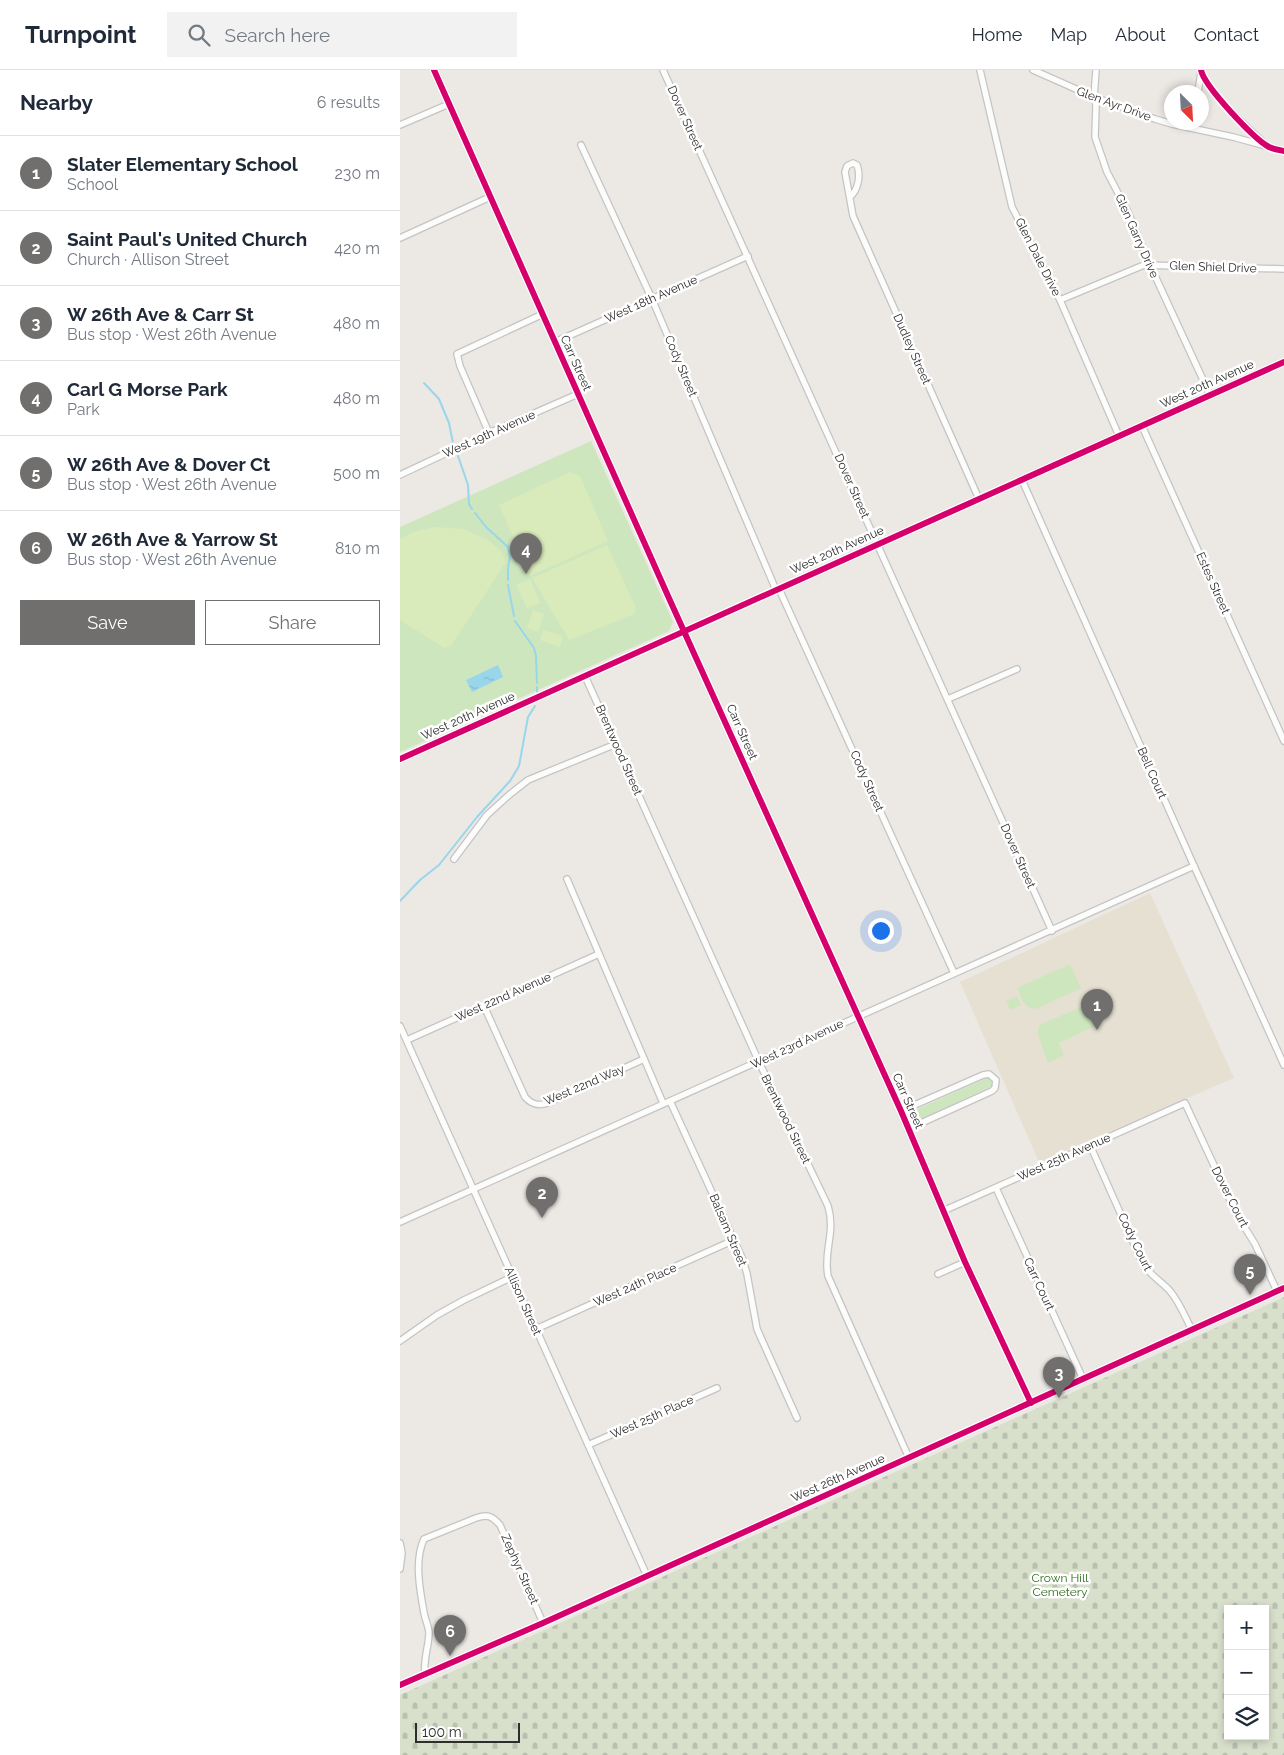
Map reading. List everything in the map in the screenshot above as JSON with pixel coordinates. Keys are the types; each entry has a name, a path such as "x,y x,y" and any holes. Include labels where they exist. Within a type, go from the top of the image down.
{"street":[{"name":"Carr Street","path":"434,70 684,631 901,1111 965,1262 1031,1403"},
{"name":"Dover Street","path":"663,70 1052,931"},
{"name":"Glen Dale Drive","path":"980,70 1012,207 1060,300 1119,436"},
{"name":"Glen Ayr Drive","path":"1033,70 1094,97 1164,122"},
{"name":"Glen Garry Drive","path":"1096,70 1094,97 1096,105 1095,137 1108,172 1128,212 1150,265 1210,395"},
{"path":"1199,85 1201,71"},
{"path":"1201,71 1210,89 1267,146"},
{"path":"400,125 449,104"},
{"name":"Glen Ayr Drive","path":"1209,129 1284,152"},
{"name":"Cody Street","path":"581,145 652,299 778,589 954,973"},
{"name":"Dudley Street","path":"850,198 854,194 859,181 859,169 857,165 852,163 847,166 845,172 853,216 979,499"},
{"path":"400,238 490,197"},
{"name":"West 18th Avenue","path":"555,342 748,256"},
{"name":"Glen Shiel Drive","path":"1060,300 1128,270 1144,265 1284,269"},
{"path":"489,433 460,366 457,354 543,314"},
{"name":"West 20th Avenue","path":"400,759 1284,362"},
{"name":"West 19th Avenue","path":"400,475 578,394"},
{"name":"Estes Street","path":"1142,426 1284,741"},
{"name":"Bell Court","path":"1022,480 1284,1065"},
{"path":"948,699 1017,669"},
{"name":"Brentwood Street","path":"585,676 759,1062 828,1206 832,1224 826,1256 828,1276 909,1458"},
{"path":"454,858 487,815 528,780 616,744"},
{"name":"West 23rd Avenue","path":"400,1222 1194,866"},
{"name":"Balsam Street","path":"566,879 644,1059 734,1240 747,1274 758,1329 797,1418"},
{"name":"West 22nd Avenue","path":"406,1040 599,954"},
{"name":"West 22nd Way","path":"484,1006 525,1097 530,1102 542,1105 644,1059"},
{"name":"Allison Street","path":"400,1026 647,1576"},
{"path":"901,1111 983,1075 989,1074 996,1080 995,1088 992,1091 908,1129"},
{"name":"West 25th Avenue","path":"943,1211 1185,1102"},
{"name":"Dover Court","path":"1185,1102 1236,1215 1281,1290"},
{"name":"Cody Court","path":"1090,1145 1142,1262 1150,1275 1169,1291 1176,1300 1192,1330"},
{"name":"Carr Court","path":"996,1188 1083,1379"},
{"name":"West 24th Place","path":"536,1329 734,1240"},
{"path":"938,1274 965,1262"},
{"path":"400,1341 437,1315 512,1277"},
{"name":"West 26th Avenue","path":"400,1685 543,1623 1281,1290"},
{"name":"West 25th Place","path":"588,1445 717,1388"},
{"name":"Zephyr Street","path":"425,1674 424,1666 429,1628 424,1610 420,1578 420,1551 424,1539 484,1515 492,1516 500,1525 543,1623"},
{"path":"400,1543 402,1553 400,1569"}],"shaded area":[{"path":"1150,893 1234,1078 1039,1162 960,982"}],"green space":[{"path":"591,441 673,622 669,631 400,752 400,527"},
{"path":"570,472 580,476 608,541 530,576 499,505"},
{"path":"434,527 463,529 487,539 501,551 506,562 451,646 444,648 400,620 400,539 413,532"},
{"path":"607,545 636,608 634,614 569,640 532,578"},
{"path":"530,579 540,603 527,608 516,585"},
{"path":"533,610 544,614 538,632 527,628"},
{"path":"543,630 563,636 560,647 540,640"},
{"path":"1070,964 1081,988 1036,1009 1026,1005 1017,988"},
{"path":"1017,996 1021,1005 1010,1010 1006,1001"},
{"path":"1086,1005 1095,1026 1059,1043 1064,1055 1048,1063 1038,1035 1038,1028 1041,1024"},
{"path":"989,1077 993,1081 992,1086 917,1121 912,1121 909,1115 911,1112"},
{"name":"Crown Hill Cemetery","path":"1284,1297 1284,1755 400,1755 400,1695"}],"water":[{"path":"498,665 503,677 472,692 466,680"}],"waterway":[{"path":"424,383 439,399 449,423 453,443"},
{"path":"458,456 468,485 469,504 472,509"},
{"path":"475,513 486,527 508,547 510,556 508,580"},
{"path":"508,585 514,616"},
{"path":"515,621 534,648 537,683"},
{"path":"537,687 537,692"},
{"path":"400,901 420,880 439,865 477,817 510,781 519,766 528,717 535,706"}],"cycle path":[{"path":"434,70 668,596 901,1111 965,1262 1031,1403"},
{"path":"1201,70 1211,88 1252,134 1269,147 1284,151"},
{"path":"400,759 1284,362"},
{"path":"400,1685 543,1623 1284,1288"}],"place":[{"name":"Carl G Morse Park","path":"526,574"},
{"name":"Slater Elementary School","path":"1097,1030"},
{"name":"Saint Paul's United Church","path":"542,1218"},
{"name":"W 26th Ave & Dover Ct","path":"1250,1295"},
{"name":"W 26th Ave & Carr St","path":"1059,1398"},
{"name":"W 26th Ave & Yarrow St","path":"450,1656"}]}
